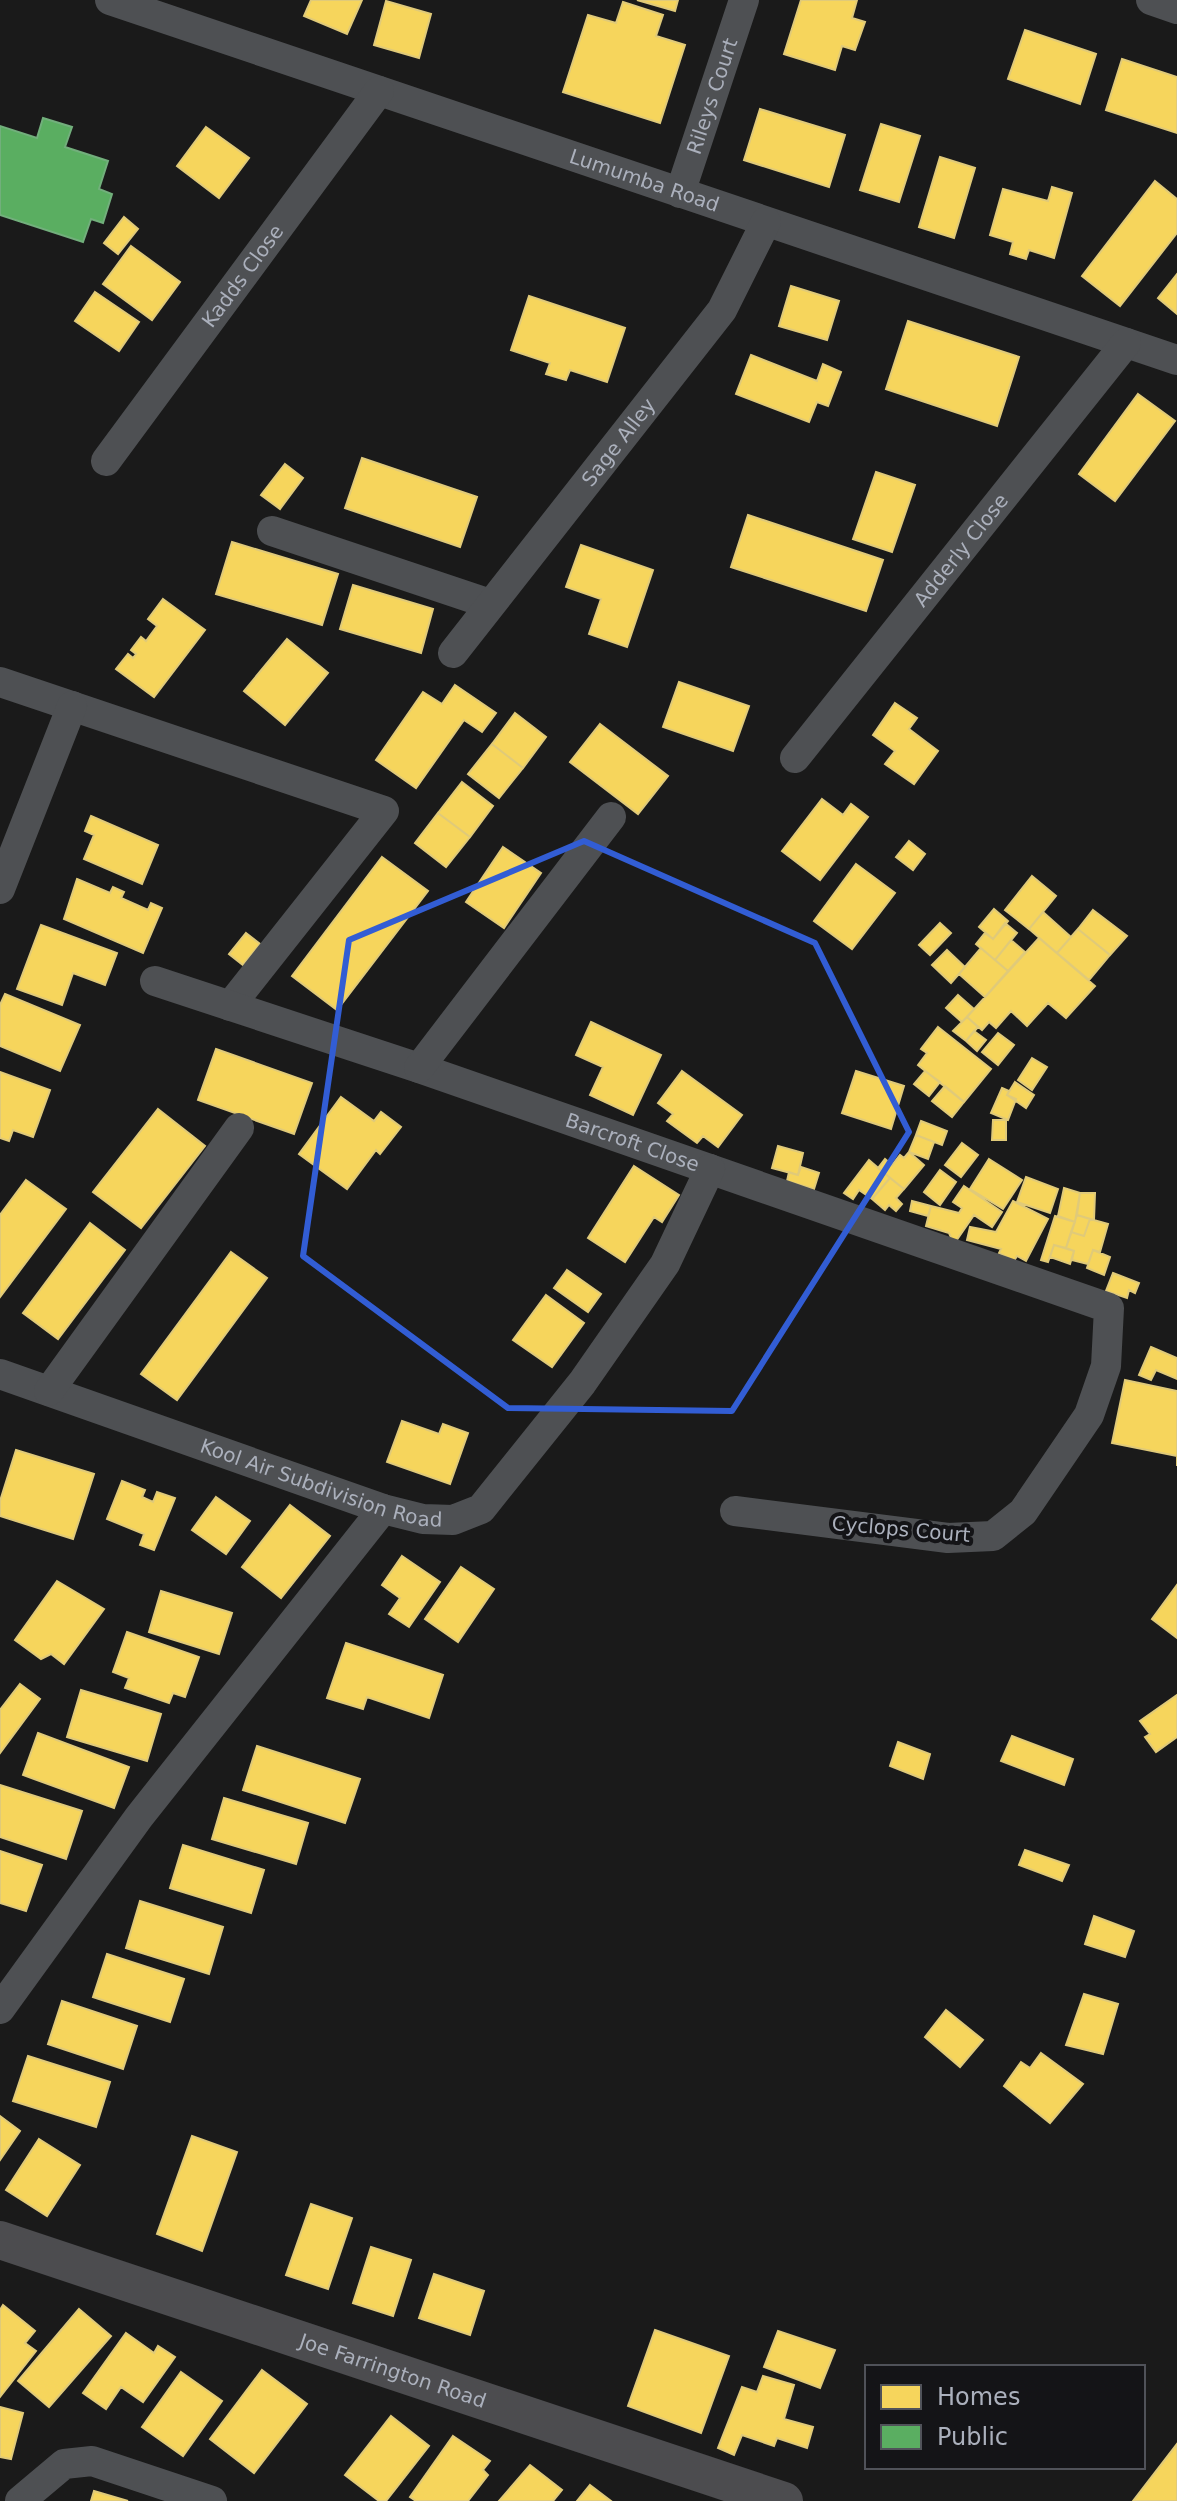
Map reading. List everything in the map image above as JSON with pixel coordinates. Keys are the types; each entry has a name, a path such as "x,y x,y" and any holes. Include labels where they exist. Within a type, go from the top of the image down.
{"main road":[{"name":"Joe Farrington Road","path":"5,2250 784,2501"}],"street":[{"name":"Lumumba Road","path":"110,0 1177,360"},
{"name":"Rileys Court","path":"680,193 744,0"},
{"path":"1151,0 1177,9"},
{"name":"Kadds Close","path":"106,461 379,91"},
{"name":"Sage Alley","path":"453,653 722,310 766,222"},
{"name":"Adderly Close","path":"795,758 1126,343"},
{"path":"272,531 490,604"},
{"path":"0,682 384,811 230,1006"},
{"path":"0,889 72,706"},
{"path":"419,1068 611,817"},
{"name":"Barcroft Close","path":"155,981 419,1068 1109,1308"},
{"path":"49,1391 239,1128"},
{"name":"Kool Air Subdivision Road","path":"0,1374 383,1509 423,1519 453,1520 481,1509 582,1383 665,1264 710,1169"},
{"name":"Cyclops Court","path":"735,1511 948,1538 993,1536 1023,1512 1089,1415 1106,1366 1109,1308"},
{"path":"0,2009 139,1817 383,1509"},
{"path":"20,2501 64,2464 92,2461 212,2501"}],"highlighted area":[{"path":"584,841 815,943 909,1132 732,1411 508,1408 303,1256 349,940"}],"building: Homes":[{"path":"311,0 362,0 347,34 304,16"},
{"path":"637,0 678,0 675,11"},
{"path":"801,0 857,0 852,18 865,22 855,50 842,46 835,70 784,54"},
{"path":"386,1 431,14 419,58 374,45"},
{"path":"623,2 663,15 656,36 685,45 660,123 563,92 588,15 616,23"},
{"path":"1025,30 1096,54 1080,104 1008,79"},
{"path":"1122,59 1177,77 1177,133 1106,110"},
{"path":"760,109 845,135 829,187 744,160"},
{"path":"881,124 920,136 899,202 860,190"},
{"path":"206,127 249,158 219,198 177,166"},
{"path":"940,157 975,168 954,238 919,227"},
{"path":"1155,181 1177,199 1177,233 1120,306 1082,276"},
{"path":"1052,187 1072,193 1054,258 1029,250 1026,259 1010,254 1013,242 990,235 1003,189 1048,201"},
{"path":"124,217 138,229 118,254 104,243"},
{"path":"131,246 180,282 152,320 103,284"},
{"path":"1177,274 1177,314 1158,298"},
{"path":"791,286 839,301 827,340 779,326"},
{"path":"95,292 139,322 119,351 75,321"},
{"path":"529,296 625,328 607,382 570,370 566,380 546,374 550,363 511,350"},
{"path":"908,321 1019,357 997,426 886,389"},
{"path":"751,355 817,381 823,364 841,372 828,406 817,402 809,422 736,394"},
{"path":"1138,394 1175,421 1115,501 1079,474"},
{"path":"362,458 477,497 460,547 345,508"},
{"path":"285,464 303,478 280,509 261,495"},
{"path":"876,472 915,485 892,552 853,539"},
{"path":"748,515 883,560 866,611 731,567"},
{"path":"232,542 338,574 322,625 216,594"},
{"path":"581,545 653,570 627,647 589,634 601,599 566,587"},
{"path":"353,585 433,609 421,653 340,629"},
{"path":"163,599 205,630 154,697 116,669 128,654 133,658 136,654 131,650 141,637 146,641 157,626 148,619"},
{"path":"287,639 328,673 285,725 244,691"},
{"path":"679,682 749,706 733,751 663,727"},
{"path":"455,685 496,713 482,732 464,720 416,788 376,760 423,692 442,704"},
{"path":"895,703 917,718 909,729 938,751 914,784 885,764 895,751 873,735"},
{"path":"515,713 546,737 523,768 492,744"},
{"path":"600,724 668,776 638,814 570,762"},
{"path":"492,744 523,768 499,798 468,774"},
{"path":"462,782 493,806 470,837 438,813"},
{"path":"822,799 843,815 851,804 868,817 820,880 782,851"},
{"path":"438,813 470,837 446,867 415,843"},
{"path":"91,816 158,845 142,884 84,859 94,835 85,831"},
{"path":"909,841 925,854 913,870 896,857"},
{"path":"503,847 541,873 504,928 466,902"},
{"path":"382,857 428,891 337,1010 292,976"},
{"path":"856,864 895,893 852,949 814,921"},
{"path":"1032,876 1056,896 1029,929 1005,910"},
{"path":"77,879 110,893 113,887 124,892 121,898 148,910 151,903 162,908 143,953 64,919"},
{"path":"994,909 1008,921 993,939 979,927"},
{"path":"1093,910 1127,936 1110,955 1078,929"},
{"path":"1043,912 1071,937 1057,953 1029,929"},
{"path":"940,923 951,933 930,955 919,945"},
{"path":"1005,923 1017,933 995,960 976,944 985,933 993,939"},
{"path":"41,925 117,953 105,985 73,973 62,1005 17,989"},
{"path":"1078,929 1110,955 1089,980 1057,953"},
{"path":"246,933 260,944 243,965 229,954"},
{"path":"1039,938 1095,986 1066,1018 1048,1003 1027,1026 1011,1011 996,1028 989,1022 982,1030 967,1017"},
{"path":"1011,940 1025,952 1008,971 995,960"},
{"path":"981,948 1008,971 985,997 959,974"},
{"path":"947,950 965,967 951,983 932,965"},
{"path":"5,994 80,1025 60,1071 0,1046 0,1005"},
{"path":"958,995 974,1009 962,1022 946,1008"},
{"path":"967,1017 978,1027 966,1041 953,1031"},
{"path":"591,1022 661,1055 633,1115 590,1095 603,1067 576,1055"},
{"path":"938,1027 991,1069 964,1102 918,1065 927,1053 921,1049"},
{"path":"974,1031 986,1040 977,1051 966,1041"},
{"path":"998,1033 1014,1045 998,1065 982,1052"},
{"path":"216,1049 312,1083 294,1134 198,1100"},
{"path":"1032,1058 1047,1067 1032,1090 1018,1080"},
{"path":"682,1071 742,1115 718,1147 703,1136 697,1143 667,1121 673,1114 658,1103"},
{"path":"856,1071 904,1086 891,1129 842,1113"},
{"path":"925,1071 940,1082 929,1096 914,1084"},
{"path":"0,1072 50,1090 33,1137 13,1130 9,1141 0,1138"},
{"path":"1015,1082 1034,1095 1026,1108 1007,1095"},
{"path":"945,1086 964,1102 952,1117 932,1101"},
{"path":"1002,1088 1009,1091 1007,1095 1016,1099 1008,1120 991,1113"},
{"path":"341,1097 374,1121 381,1112 401,1127 380,1154 376,1150 347,1189 299,1154"},
{"path":"158,1109 205,1146 141,1228 93,1192"},
{"path":"993,1120 1006,1120 1006,1140 992,1140"},
{"path":"921,1121 947,1131 942,1145 916,1135"},
{"path":"916,1135 934,1142 928,1159 909,1152"},
{"path":"962,1143 978,1155 961,1177 945,1165"},
{"path":"778,1146 803,1153 798,1175 772,1168"},
{"path":"909,1152 924,1165 904,1189 878,1168 885,1159 892,1165 900,1155 904,1158"},
{"path":"989,1159 1022,1180 1003,1209 970,1189"},
{"path":"869,1160 890,1178 872,1199 859,1190 853,1199 844,1193"},
{"path":"634,1166 679,1195 662,1222 654,1217 625,1262 588,1238"},
{"path":"801,1167 819,1173 814,1189 787,1181 789,1172 798,1175"},
{"path":"940,1170 956,1182 940,1205 924,1192"},
{"path":"1026,1177 1058,1189 1050,1213 1017,1202"},
{"path":"890,1178 904,1189 896,1198 902,1204 896,1211 889,1205 885,1210 872,1199"},
{"path":"26,1180 66,1209 0,1297 0,1215"},
{"path":"964,1186 1002,1212 992,1227 974,1215 954,1244 949,1233 926,1226 931,1206 959,1213 962,1208 953,1202"},
{"path":"1064,1188 1080,1193 1075,1222 1058,1216"},
{"path":"1080,1193 1095,1193 1094,1220 1077,1215"},
{"path":"912,1201 931,1206 928,1216 910,1211"},
{"path":"1013,1201 1048,1219 1026,1261 1017,1256 1014,1261 999,1253 1001,1249 967,1240 970,1227 996,1232"},
{"path":"1077,1215 1090,1219 1084,1236 1071,1232"},
{"path":"1055,1216 1075,1222 1066,1248 1054,1245 1048,1262 1041,1260"},
{"path":"1090,1219 1108,1224 1100,1252 1093,1250 1088,1264 1072,1260 1074,1251 1066,1248 1071,1232 1084,1236"},
{"path":"90,1223 125,1250 58,1339 23,1313"},
{"path":"1054,1245 1074,1251 1070,1264 1050,1257"},
{"path":"1093,1250 1110,1257 1104,1275 1087,1268"},
{"path":"231,1252 267,1278 177,1400 141,1374"},
{"path":"567,1270 601,1294 588,1312 554,1288"},
{"path":"1113,1273 1139,1283 1135,1293 1129,1290 1127,1298 1106,1291"},
{"path":"546,1295 584,1323 552,1367 513,1340"},
{"path":"1151,1347 1177,1358 1177,1379 1156,1370 1151,1380 1139,1375"},
{"path":"1125,1380 1177,1391 1177,1456 1112,1443"},
{"path":"402,1421 439,1434 443,1424 468,1433 450,1484 387,1462"},
{"path":"16,1450 94,1474 73,1539 0,1516 0,1501"},
{"path":"122,1481 145,1490 142,1497 153,1502 157,1492 175,1498 154,1550 140,1545 144,1534 107,1519"},
{"path":"216,1497 250,1521 226,1554 192,1530"},
{"path":"290,1505 330,1536 281,1598 242,1567"},
{"path":"402,1556 440,1582 409,1627 389,1614 400,1598 382,1585"},
{"path":"461,1567 494,1589 458,1642 425,1619"},
{"path":"57,1581 104,1609 64,1664 51,1654 41,1659 15,1640"},
{"path":"1177,1585 1177,1638 1152,1619"},
{"path":"161,1591 232,1613 219,1654 149,1632"},
{"path":"127,1632 199,1657 185,1697 173,1693 169,1703 125,1688 129,1678 113,1672"},
{"path":"346,1643 443,1675 429,1718 367,1697 363,1709 327,1698"},
{"path":"20,1684 40,1699 0,1753 0,1710"},
{"path":"81,1690 161,1714 147,1761 67,1737"},
{"path":"1177,1695 1177,1737 1156,1752 1145,1737 1150,1734 1140,1721"},
{"path":"38,1733 129,1767 114,1808 23,1775"},
{"path":"1012,1736 1073,1759 1064,1785 1001,1761"},
{"path":"898,1742 930,1754 923,1779 890,1766"},
{"path":"257,1746 360,1779 345,1823 243,1790"},
{"path":"0,1785 82,1811 66,1859 0,1837"},
{"path":"224,1798 308,1823 296,1864 212,1839"},
{"path":"183,1845 264,1870 251,1913 170,1888"},
{"path":"1025,1850 1069,1865 1062,1881 1019,1865"},
{"path":"0,1851 42,1865 26,1911 0,1903"},
{"path":"140,1901 223,1927 209,1974 126,1948"},
{"path":"1094,1916 1134,1931 1125,1957 1085,1944"},
{"path":"107,1954 184,1979 170,2022 93,1997"},
{"path":"1084,1994 1118,2004 1103,2054 1066,2045"},
{"path":"62,2001 137,2026 123,2069 48,2044"},
{"path":"946,2010 983,2040 960,2067 925,2037"},
{"path":"1041,2053 1083,2084 1050,2123 1004,2086 1021,2062 1030,2068"},
{"path":"28,2056 110,2082 96,2127 13,2101"},
{"path":"0,2116 20,2131 0,2160"},
{"path":"192,2136 237,2152 202,2251 157,2234"},
{"path":"39,2139 80,2165 47,2216 6,2190"},
{"path":"311,2204 352,2218 328,2289 286,2275"},
{"path":"371,2247 411,2260 393,2316 353,2303"},
{"path":"434,2274 484,2291 470,2335 419,2318"},
{"path":"3,2305 35,2331 25,2343 36,2351 0,2397 0,2310"},
{"path":"79,2309 111,2336 49,2407 18,2381"},
{"path":"655,2330 729,2356 701,2433 628,2406"},
{"path":"778,2331 835,2350 820,2388 764,2367"},
{"path":"126,2333 154,2353 158,2346 175,2357 143,2402 121,2387 106,2409 83,2393"},
{"path":"262,2370 307,2404 254,2473 210,2439"},
{"path":"181,2372 222,2401 183,2456 142,2427"},
{"path":"763,2376 794,2385 784,2419 813,2427 807,2448 777,2438 774,2446 742,2435 734,2455 718,2448 742,2387 757,2392"},
{"path":"0,2407 23,2413 11,2459 0,2457"},
{"path":"391,2416 429,2446 386,2501 379,2501 345,2475"},
{"path":"453,2436 490,2461 483,2470 488,2475 468,2501 416,2501 410,2497"},
{"path":"1177,2444 1177,2501 1133,2501"},
{"path":"530,2465 562,2490 553,2501 499,2501"},
{"path":"590,2485 611,2501 577,2501"},
{"path":"94,2491 128,2501 91,2501"}],"building: Public":[{"path":"43,118 72,127 65,147 108,161 99,189 112,194 103,223 91,219 83,242 0,215 0,126 37,138"}]}
